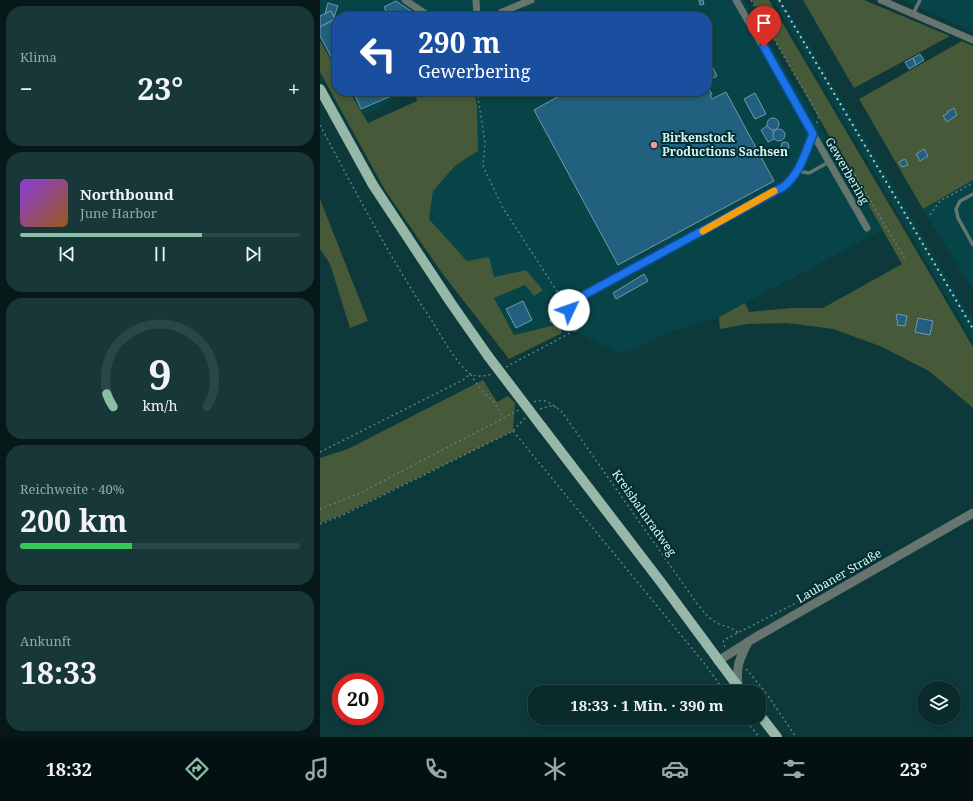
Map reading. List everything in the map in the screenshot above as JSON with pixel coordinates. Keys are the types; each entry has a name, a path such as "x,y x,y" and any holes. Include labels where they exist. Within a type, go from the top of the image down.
{"main road":[{"path":"320,89 373,185 488,356 660,581 737,685"},
{"path":"766,723 777,737"}],"street":[{"path":"405,0 423,12"},
{"path":"476,0 477,12"},
{"path":"502,12 531,0"},
{"name":"Gewerbering","path":"736,0 867,228"},
{"path":"881,0 973,40"},
{"name":"Laubaner Straße","path":"718,661 749,641 973,513"},
{"path":"739,685 737,673 738,664 749,641"}],"lane":[{"path":"913,14 920,0"},
{"path":"551,321 569,310 586,294 783,187 792,180 798,171 813,134"},
{"path":"798,171 810,173 829,162"},
{"path":"973,194 960,201 956,209 958,218 973,245"},
{"path":"575,330 580,324 581,316 578,302"}],"path":[{"path":"751,0 819,116 813,134"},
{"path":"479,96 485,142 483,166 503,208 569,310"},
{"path":"829,162 851,168 905,258"},
{"path":"930,215 940,201 973,183"},
{"path":"320,452 463,380 470,374 482,391 494,402 504,418"},
{"name":"Kreisbahnradweg","path":"532,403 539,400 544,400 562,412 702,609 717,623 735,629 738,633"},
{"path":"320,509 360,493 525,407"},
{"path":"320,524 343,515 513,431 699,657 720,685"},
{"path":"729,654 723,643 724,640 794,605 822,589"},
{"path":"738,664 741,664 764,690 796,737"},
{"path":"750,725 759,737"}],"shaded area":[{"path":"320,0 744,0 882,230 719,317 673,331 622,354 559,324 514,335 493,298 525,285 526,270 494,277 467,261 429,219 433,191 456,165 478,151 477,105 475,96 712,96 712,12 332,12 332,61 320,41"},
{"path":"773,0 782,0 973,321 973,342"},
{"path":"903,0 973,0 973,32"},
{"path":"352,96 403,96 363,116"},
{"path":"973,180 973,290 923,209"}],"green space":[{"path":"752,0 769,0 973,347 973,408 929,371 880,346 833,329 787,323 747,324 720,329 719,317 745,303 749,312 792,308 823,308 902,264"},
{"path":"803,0 864,0 950,36 854,88"},
{"path":"320,41 332,61 332,94 320,72"},
{"path":"962,41 973,46 973,180 923,209 859,99"},
{"path":"333,96 352,96 368,123 417,101 416,96 475,96 477,105 478,151 456,165 433,191 429,219 467,261 489,257 494,277 526,270 543,290 534,296 525,285 494,298 514,335 559,324 562,333 509,359 442,273 385,190"},
{"path":"320,199 368,321 350,328 330,264 320,249"},
{"path":"483,380 497,402 508,396 515,403 513,431 343,514 320,523 320,458 348,449"}],"building":[{"path":"699,0 703,0 704,4 700,5"},
{"path":"396,1 412,12 386,12 384,7"},
{"path":"328,3 338,6 336,12 332,13 331,11 325,14"},
{"path":"331,11 332,21 320,27 320,16"},
{"path":"332,21 332,59 320,36 320,27"},
{"path":"920,54 924,60 916,65 913,58"},
{"path":"913,58 916,65 909,69 905,62"},
{"path":"712,66 717,76 712,78"},
{"name":"Birkenstock Productions Sachsen","path":"726,92 774,181 618,265 534,110 559,96 710,96 712,99"},
{"path":"755,93 766,114 755,119 744,99"},
{"path":"355,96 391,96 361,109"},
{"path":"954,108 957,115 947,122 943,116"},
{"path":"773,118 777,120 779,124 777,128 773,130 769,128 767,124 769,120"},
{"path":"767,126 774,132 774,139 768,142 761,130"},
{"path":"779,129 783,131 785,135 783,139 779,141 775,139 773,135 775,131"},
{"path":"785,142 788,143 788,149 785,150 782,149 781,146 782,143"},
{"path":"924,149 928,156 920,161 916,154"},
{"path":"905,159 908,165 902,167 899,162"},
{"path":"644,274 648,281 616,299 613,293"},
{"path":"523,301 532,320 516,328 506,309"},
{"path":"897,314 907,316 905,326 897,325"},
{"path":"918,318 933,321 930,335 915,332"}],"railway":[{"path":"779,0 973,329"}],"slow traffic":[{"path":"703,231 774,191"}],"place":[{"name":"Birkenstock Productions Sachsen","path":"654,145"}],"route":[{"path":"569,310 586,294 783,187 792,180 798,171 813,134 764,47"}]}
